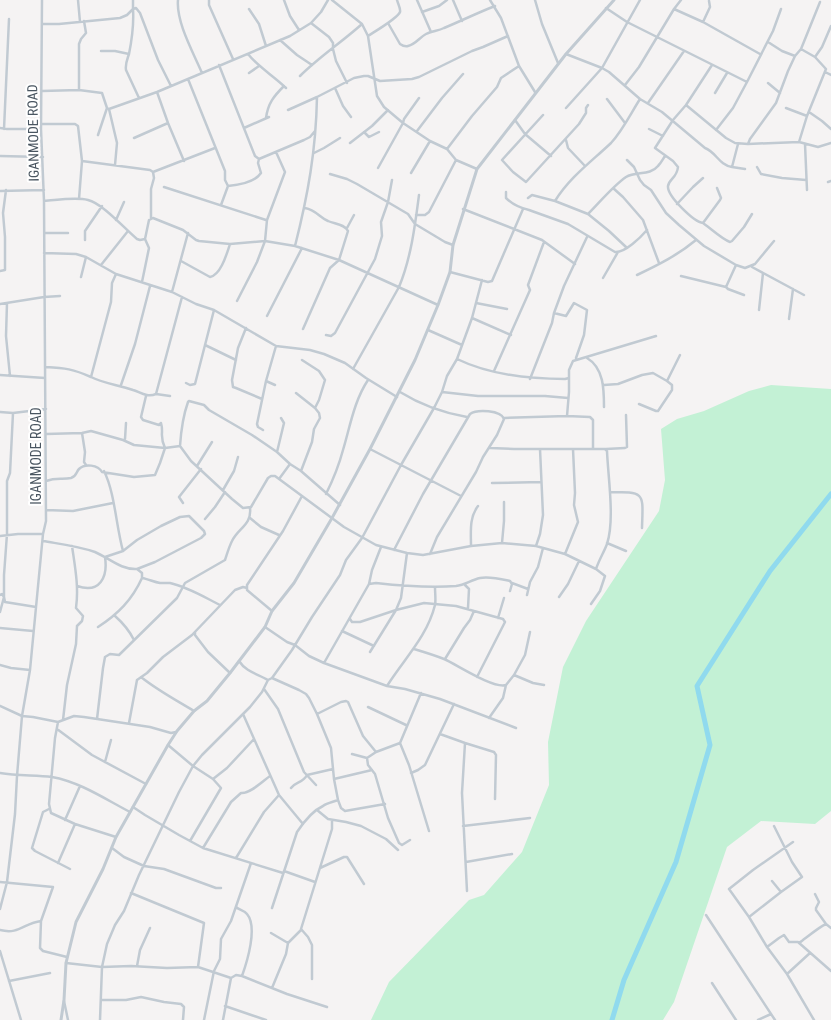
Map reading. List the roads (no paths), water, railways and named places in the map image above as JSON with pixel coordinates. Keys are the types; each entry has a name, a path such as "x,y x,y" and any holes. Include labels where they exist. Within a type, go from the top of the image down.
{"street":[{"name":"IGANMODE ROAD","path":"0,910 7,882 15,814 16,776 22,716 30,670 43,534 46,521 46,367 44,297 45,233 41,129 42,0"},
{"path":"78,0 80,22"},
{"path":"133,0 134,25 129,54 125,66 139,98"},
{"path":"178,0 181,23 202,73"},
{"path":"209,0 209,5 233,59"},
{"path":"284,0 290,16 299,30"},
{"path":"108,109 113,109 157,92 280,40 311,23 321,12 328,0"},
{"path":"332,0 362,24 368,36 377,96 384,108 430,141 447,149 456,160 476,169"},
{"path":"368,36 398,15 400,11 397,0"},
{"path":"417,0 431,32"},
{"path":"422,12 439,6 447,0"},
{"path":"453,0 462,21"},
{"path":"490,0 495,6 519,66 535,92"},
{"path":"535,0 542,24 558,63"},
{"path":"61,1020 64,1000 66,963 76,922 103,869 116,837 177,731 194,711 207,701 265,627 272,611 294,583 340,505 400,392 438,305 450,272 453,245 476,169 558,63 614,0"},
{"path":"566,108 602,68 640,0"},
{"path":"625,85 639,67 681,0"},
{"path":"703,22 710,9 709,1"},
{"path":"748,144 750,139 776,104 795,56 801,49 820,2"},
{"path":"388,23 402,46 410,46 425,34 462,21 495,6"},
{"path":"133,9 136,8 140,13 158,60 171,86"},
{"path":"606,8 627,22 747,82"},
{"path":"42,24 59,24 124,17 133,9"},
{"path":"249,9 259,24 266,46"},
{"path":"674,9 703,22 760,54"},
{"path":"716,130 733,108 747,82 760,54 768,42 781,9"},
{"path":"4,129 9,20"},
{"path":"79,90 78,44 86,33 84,21"},
{"path":"311,23 333,43 332,49 346,83"},
{"path":"300,76 362,24"},
{"path":"815,57 822,47 831,26"},
{"path":"288,110 354,78 368,76 380,81 389,81 419,77 472,51 508,36"},
{"path":"280,40 297,55 312,65"},
{"path":"768,42 782,51 795,56"},
{"path":"799,142 807,116 826,69 825,66 815,57 801,49"},
{"path":"100,51 115,51 129,54"},
{"path":"648,104 684,51"},
{"path":"244,128 268,117 267,109 271,99 285,87 248,54"},
{"path":"566,54 602,68 616,77 640,99 673,120 705,148 709,149 722,163 732,167 745,169"},
{"path":"219,65 255,156 259,159"},
{"path":"712,65 686,105 673,120 655,148 673,161 678,167 676,175 668,186 677,204 698,222 703,223 714,230 726,241 731,242 744,228 752,214"},
{"path":"250,73 260,66"},
{"path":"447,149 472,116 497,87 501,78 519,66"},
{"path":"825,72 831,75"},
{"path":"715,93 728,73"},
{"path":"417,131 442,98 463,74"},
{"path":"188,79 225,171 225,180 228,186 221,204"},
{"path":"768,83 780,93"},
{"path":"335,88 343,106 351,117"},
{"path":"42,91 79,90 102,93 118,143 115,165"},
{"path":"157,92 184,161"},
{"path":"295,246 305,208 314,153 317,97"},
{"path":"378,168 404,119 419,98"},
{"path":"607,99 625,123"},
{"path":"556,201 562,189 612,141 640,99"},
{"path":"543,114 502,160 513,172 526,182 579,124 586,113 586,108 588,105"},
{"path":"686,105 729,140 738,144 799,142 818,147 831,143"},
{"path":"786,108 807,116"},
{"path":"98,135 108,109"},
{"path":"350,143 388,110"},
{"path":"809,112 831,129"},
{"path":"515,120 525,134 551,156"},
{"path":"134,138 168,123"},
{"path":"42,124 78,125 82,161 79,199"},
{"path":"0,128 41,129"},
{"path":"649,129 663,136"},
{"path":"259,159 310,137 315,131"},
{"path":"364,132 369,137 379,132"},
{"path":"314,153 340,138"},
{"path":"566,139 568,148 585,166"},
{"path":"411,173 430,141"},
{"path":"732,167 738,144"},
{"path":"805,144 807,190"},
{"path":"82,161 153,172 215,148"},
{"path":"237,301 257,262 265,241 266,220 285,172 276,152"},
{"path":"0,156 43,156"},
{"path":"588,214 627,176 654,170 659,166 665,156"},
{"path":"228,186 244,183 260,175 261,171 258,163 259,159"},
{"path":"416,215 425,215 429,212 456,160"},
{"path":"627,160 634,167 644,185 651,190 666,213 696,240 741,268 752,266 759,261 774,241"},
{"path":"757,167 761,174 806,180"},
{"path":"142,282 149,248 146,239 149,220 151,218 151,189 154,178 153,172"},
{"path":"330,174 347,179 388,202 408,214 415,224 445,242 453,245"},
{"path":"677,204 703,178"},
{"path":"326,335 331,336 335,333 375,259 382,236 381,222 388,202 392,180"},
{"path":"164,187 221,204 266,220"},
{"path":"613,188 638,213 647,230 659,263"},
{"path":"703,223 721,199 717,188"},
{"path":"0,271 5,270 6,261 3,213 6,190"},
{"path":"0,191 44,190"},
{"path":"506,192 507,200 523,209 568,224 611,250 618,252"},
{"path":"353,369 399,287 410,256 419,195"},
{"path":"528,198 532,195 556,201 588,214 609,231 626,248"},
{"path":"44,201 79,199 92,201 102,206 137,239 146,239"},
{"path":"116,220 124,202"},
{"path":"85,240 85,231 102,206"},
{"path":"305,208 313,210 327,221 347,228"},
{"path":"463,209 542,240 575,264"},
{"path":"450,272 490,282 523,209"},
{"path":"303,329 330,268 339,260 348,233 347,228 354,215"},
{"path":"151,218 155,218 183,230 196,240 230,244 265,241 302,248 339,260 368,272 438,305"},
{"path":"603,278 618,252 639,239 647,230"},
{"path":"101,265 128,231"},
{"path":"45,233 68,233"},
{"path":"172,292 188,233"},
{"path":"530,379 552,324 554,313 564,286 587,236"},
{"path":"637,275 683,251 696,240"},
{"path":"494,371 530,290 528,285 544,242"},
{"path":"181,261 212,277 216,274 224,262 230,244"},
{"path":"267,316 302,248"},
{"path":"44,253 76,254 86,257 116,274 172,292 196,304 214,310 276,346 317,352 337,360 397,397"},
{"path":"81,277 86,257"},
{"path":"726,287 736,265"},
{"path":"752,266 804,295"},
{"path":"759,310 763,273"},
{"path":"91,377 111,302 112,283 116,274"},
{"path":"681,276 726,287 744,295"},
{"path":"100,1020 102,967 107,944 193,766 250,707 264,689 268,680 272,678 283,664 340,575 346,560 362,538 442,392 447,376 457,359 472,318 482,280"},
{"path":"121,385 135,344 150,286"},
{"path":"789,319 793,289"},
{"path":"0,304 60,296"},
{"path":"156,394 182,297"},
{"path":"7,303 6,336 10,376"},
{"path":"554,313 566,316 574,303 587,310 584,335 576,359"},
{"path":"476,304 508,309"},
{"path":"186,384 195,384 214,310"},
{"path":"472,318 511,335"},
{"path":"246,328 240,343 236,360 232,380 233,387 262,399"},
{"path":"427,330 462,345"},
{"path":"566,416 570,365 572,361 656,336"},
{"path":"204,345 236,360"},
{"path":"262,430 257,424 266,381 276,346"},
{"path":"667,381 680,355"},
{"path":"587,357 595,364 602,378 604,385 604,407"},
{"path":"457,359 468,364 530,379 565,380 569,378"},
{"path":"302,360 319,371 325,379 315,408"},
{"path":"46,367 68,368 91,377 121,385 146,396 156,394 170,396"},
{"path":"604,385 618,384 642,375 653,373 672,385 672,390 658,411 656,412 639,404"},
{"path":"0,375 45,378"},
{"path":"326,494 343,452 352,417 361,393 368,380"},
{"path":"266,381 275,385"},
{"path":"400,392 419,403 448,413 467,417"},
{"path":"442,392 478,396 545,396 568,398"},
{"path":"296,393 315,408 319,413 320,418 314,429 312,442 301,471"},
{"path":"46,481 54,478 71,478 77,474 80,468 86,465 93,466 101,469 102,472 104,471 111,474 134,477 154,475 165,448 161,440 161,423 159,425 141,418 146,396"},
{"path":"250,508 243,508 232,500 191,461 180,446 180,432 189,401 204,405 209,410 252,435 277,452 340,505"},
{"path":"0,412 13,413 46,409"},
{"path":"394,550 431,481 470,414 476,411 497,412 504,418 566,416 590,417 593,419 593,448"},
{"path":"0,612 4,597 7,534 7,481 10,473 13,413"},
{"path":"490,448 625,448 627,447 626,415"},
{"path":"277,452 284,423 281,418"},
{"path":"430,554 437,537 490,448 504,418"},
{"path":"123,440 125,439 126,423"},
{"path":"46,434 82,433 91,431 123,440 134,445 165,448 180,446"},
{"path":"82,433 85,452 84,462 86,465"},
{"path":"197,466 212,442"},
{"path":"370,449 461,496"},
{"path":"536,546 543,515 540,449"},
{"path":"565,554 578,522 574,505 575,486 573,449"},
{"path":"596,569 607,543 610,524 610,492 607,451 605,449"},
{"path":"205,519 215,507 224,491 234,471 238,457"},
{"path":"279,478 290,464"},
{"path":"183,503 179,497 201,469"},
{"path":"104,471 109,482 112,503 123,551"},
{"path":"97,719 104,659 110,654 119,655 177,598 185,583 225,560 232,540 250,518 250,508 268,478 272,476 279,478 294,492 302,496 344,527 381,547 423,555 471,546 502,543 536,546 565,554 596,569 605,576 600,591 591,604"},
{"path":"492,483 541,482"},
{"path":"610,492 633,492 640,496 642,500 642,528"},
{"path":"247,588 247,585 302,496"},
{"path":"502,543 504,502"},
{"path":"46,510 74,511 112,503"},
{"path":"471,546 471,521 473,513 478,506"},
{"path":"43,541 72,546 94,552 120,566 129,569 137,569 155,562 202,538 205,534 204,531 189,516 180,517 160,526 137,540 123,551 105,557"},
{"path":"250,518 261,527 279,535"},
{"path":"0,536 7,534 43,534"},
{"path":"607,543 626,551"},
{"path":"63,720 67,685 76,644 77,626 82,621 83,616 76,608 78,597 72,546"},
{"path":"324,663 369,584 372,570 381,547"},
{"path":"527,595 530,582 538,567 543,548"},
{"path":"370,652 396,610 403,586 408,553"},
{"path":"77,586 86,588 97,586 104,578 106,566 105,557"},
{"path":"558,597 568,584 579,561"},
{"path":"98,626 115,616 135,592 142,578 142,574 137,569"},
{"path":"369,584 376,583 435,587 464,584 477,578 486,577 508,580 528,589"},
{"path":"142,578 148,578 159,583 169,583 198,594 220,605"},
{"path":"510,590 512,583"},
{"path":"464,584 469,589 468,608"},
{"path":"386,686 414,649 427,627 435,604 435,587"},
{"path":"129,723 137,680 195,632 220,605 239,588 247,588 247,590 272,611"},
{"path":"0,594 4,597 5,602 36,607"},
{"path":"498,618 504,598"},
{"path":"350,619 352,622 356,622 424,603 445,604 468,608 503,619 505,622 477,677"},
{"path":"445,660 474,611"},
{"path":"115,616 124,623 134,640"},
{"path":"265,627 286,642 295,645 308,656 324,663 386,686 421,693 454,704 516,728"},
{"path":"0,628 34,631"},
{"path":"342,631 374,646"},
{"path":"195,632 195,635 208,652 230,673"},
{"path":"489,718 503,698 506,685 514,675 525,655 530,632"},
{"path":"414,649 445,660 477,677 501,686 506,685"},
{"path":"239,661 243,667 268,680"},
{"path":"0,665 30,670"},
{"path":"514,675 533,683 544,685"},
{"path":"141,677 157,689 194,711"},
{"path":"272,678 306,694 317,714 331,748 334,779 340,808 345,811 384,804"},
{"path":"264,689 278,710 304,772 316,785"},
{"path":"421,693 406,725 400,743 429,831"},
{"path":"317,714 340,702 348,702 363,736 376,752"},
{"path":"411,773 425,765 454,704"},
{"path":"0,706 22,716 58,722 74,716 129,723 160,729 171,733 177,731"},
{"path":"368,707 406,725"},
{"path":"243,714 279,795 303,824"},
{"path":"51,813 49,808 51,777 58,722"},
{"path":"57,728 92,755 128,776 146,784"},
{"path":"440,734 494,752 496,755 495,799"},
{"path":"213,779 227,768 254,739"},
{"path":"105,762 111,740"},
{"path":"352,754 367,758 376,752 400,743"},
{"path":"465,743 462,779 467,891"},
{"path":"168,745 193,766 213,779 221,788 190,841"},
{"path":"367,758 368,766 375,774 388,818 400,844 402,845 410,840"},
{"path":"291,788 303,780 307,775 333,769"},
{"path":"334,779 372,770"},
{"path":"0,773 16,776 31,775 51,777 68,781 130,812"},
{"path":"203,848 234,799 241,793 244,794 249,791 270,776"},
{"path":"65,820 80,786"},
{"path":"236,858 264,812 279,795"},
{"path":"272,908 297,832 321,806 338,800"},
{"path":"133,807 203,848 315,882"},
{"path":"49,808 43,812 32,848 35,851 70,868"},
{"path":"317,810 324,817 332,821 346,822 361,826 386,839 398,850"},
{"path":"45,811 75,824 116,837"},
{"path":"463,826 530,818"},
{"path":"272,988 286,954 288,943 301,930 332,829 332,821"},
{"path":"58,863 75,824"},
{"path":"749,917 802,877 784,848 774,826"},
{"path":"793,842 729,889 749,917 767,947 787,974 814,1020"},
{"path":"112,848 124,857 144,866 164,869 196,882 221,888"},
{"path":"466,862 512,854"},
{"path":"320,868 347,857 364,884"},
{"path":"204,1020 214,971 220,959 221,939 231,921 251,863"},
{"path":"772,881 781,892"},
{"path":"0,882 53,887 41,921 40,948 43,951 67,957"},
{"path":"131,893 204,923 198,967"},
{"path":"815,894 819,902 816,910 826,924 831,928"},
{"path":"236,907 247,914 251,930 248,957 242,976"},
{"path":"706,915 775,1020"},
{"path":"0,930 8,932 15,931 29,924 41,921"},
{"path":"799,943 826,924"},
{"path":"137,966 140,950 150,928"},
{"path":"301,930 308,937 312,945 312,980"},
{"path":"271,933 288,943"},
{"path":"767,947 784,935 789,942 798,942 831,971"},
{"path":"0,951 21,1020"},
{"path":"787,974 810,953"},
{"path":"66,963 102,967 198,967 214,971 231,978"},
{"path":"10,982 50,973"},
{"path":"223,1020 231,978 236,975 328,1007"},
{"path":"712,982 736,1020"},
{"path":"101,1000 126,1000 141,997 181,1004 184,1007 183,1020"},
{"path":"64,1000 68,1020"},
{"path":"225,1006 266,1020"},
{"path":"758,1020 771,1014"}],"waterway":[{"path":"612,1020 624,980 676,862 710,745 697,686 770,571 831,494"}]}
